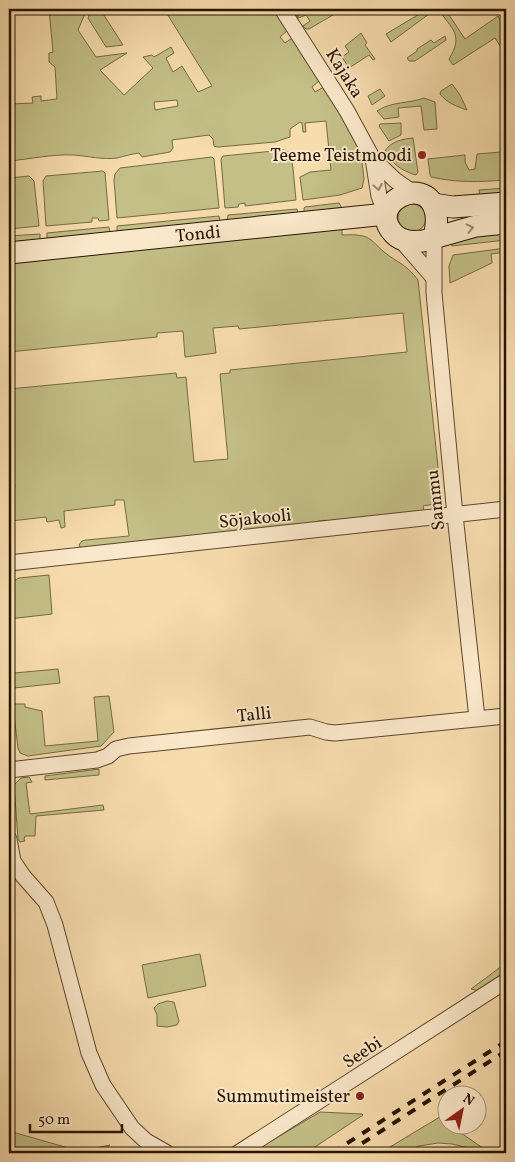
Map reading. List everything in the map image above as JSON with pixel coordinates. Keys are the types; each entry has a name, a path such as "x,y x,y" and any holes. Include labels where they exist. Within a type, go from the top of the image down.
{"street":[{"name":"Kajaka","path":"282,9 347,111 373,159 394,180 412,192"},
{"name":"Kajaka","path":"373,159 379,196 386,214"},
{"path":"433,278 392,232 386,214 394,201 402,195 412,192 421,195 433,204 453,207 506,203"},
{"path":"433,204 437,220 434,237"},
{"name":"Tondi","path":"9,253 386,214"},
{"path":"398,238 414,242 476,226 506,223"},
{"name":"Sammu","path":"434,237 433,278 454,515 477,718"},
{"name":"Sõjakooli","path":"9,563 506,509"},
{"name":"Talli","path":"9,770 97,760 108,756 116,749 129,746 310,726 334,733 506,716"},
{"path":"9,839 13,861 23,876 46,902 55,925 89,1053 106,1090 132,1128 146,1141 167,1153"},
{"name":"Seebi","path":"238,1153 506,981"}],"shaded area":[{"path":"49,9 87,9 78,30 96,57 127,53 100,70 124,95 153,68 143,57 152,55 154,57 171,47 174,53 166,58 173,72 182,66 198,92 212,86 164,9 275,9 288,30 280,37 285,43 292,38 320,80 312,87 315,92 322,88 326,89 364,157 365,160 362,162 364,179 362,188 340,195 303,200 300,177 310,172 331,170 326,121 305,123 306,132 303,132 302,123 300,122 290,129 290,137 275,142 218,147 214,146 213,139 209,135 172,140 173,148 170,152 142,157 139,153 117,158 66,155 9,161 9,95 10,104 33,103 32,97 41,96 41,101 57,99 55,67 49,62 49,53 53,52","holes":["177,100 178,106 155,110 154,102"]},
{"path":"92,9 100,9 123,45 106,47 88,18"},
{"path":"290,9 343,9 306,29 303,26 310,21 306,15 296,19"},
{"path":"438,9 445,9 465,39 498,16 506,31 506,55 495,38 453,65 449,59 456,44 456,38 452,27"},
{"path":"426,10 430,12 429,14 391,42 386,34"},
{"path":"361,33 367,43 365,45 375,59 373,60 369,55 349,68 342,57 349,52 345,46"},
{"path":"445,36 446,40 415,61 409,61 407,58 431,40 434,43"},
{"path":"452,84 467,110 455,106 440,94 441,91"},
{"path":"380,89 385,96 372,105 368,96"},
{"path":"424,98 435,102 437,129 424,130 421,106 398,108 399,117 384,119 377,111 394,104"},
{"path":"401,123 401,135 389,141 379,126 380,124"},
{"path":"413,138 418,172 416,175 398,166 385,151 394,143"},
{"path":"284,150 290,153 296,200 245,206 245,203 239,204 238,207 225,208 221,159 223,156"},
{"path":"501,152 502,155 506,155 506,180 460,181 431,177 430,175 428,159 465,155 465,162 469,170 475,169 477,154"},
{"path":"212,157 214,159 219,208 117,218 114,180 115,174 120,168"},
{"path":"103,171 105,173 109,220 99,221 98,218 92,218 92,222 46,226 43,181 46,176"},
{"path":"29,176 34,181 39,226 9,229 9,178"},
{"path":"506,188 506,194 480,197 479,190"},
{"path":"339,203 342,208 304,212 305,207"},
{"path":"412,204 422,208 426,218 422,228 412,232 402,228 398,218 402,208"},
{"path":"297,209 298,215 227,221 228,215"},
{"path":"219,216 220,222 117,232 117,226"},
{"path":"109,227 110,233 47,238 47,233"},
{"path":"342,229 342,235 360,235 369,238 384,252 406,267 418,280 441,495 435,504 423,506 424,511 334,522 326,520 313,524 84,549 80,547 79,545 82,541 86,540 129,536 124,500 115,500 115,505 64,511 65,527 61,528 59,520 47,522 46,517 11,521 14,551 10,553 9,489 15,487 14,479 9,480 9,389 176,373 177,378 186,377 194,462 228,459 220,374 230,373 230,370 407,352 403,313 239,329 238,326 213,328 216,353 185,357 183,331 157,333 157,337 9,352 9,263"},
{"path":"506,233 506,240 452,246 450,242 480,236"},
{"path":"40,234 40,240 9,244 9,236"},
{"path":"506,248 506,252 491,254 492,263 450,283 449,266 453,255"},
{"path":"49,575 52,614 9,619 9,583 19,578"},
{"path":"9,623 14,673 58,669 60,683 14,688 10,685"},
{"path":"109,696 114,732 101,746 28,756 20,753 13,707 15,704 25,704 25,707 42,711 45,746 98,741 94,697"},
{"path":"99,769 99,775 45,780 45,776"},
{"path":"29,777 32,782 26,783 30,814 103,805 104,810 36,816 35,836 25,836 25,841 20,842 18,839 14,785 21,778"},
{"path":"200,954 206,986 148,998 142,965"},
{"path":"506,963 506,974 481,991 471,989"},
{"path":"167,1001 174,1002 179,1021 177,1025 157,1026 157,1015 154,1008 158,1004"},
{"path":"320,1112 363,1115 306,1153 251,1153"},
{"path":"438,1118 438,1134 462,1134 490,1153 481,1153 452,1144 438,1143 419,1146 402,1153 380,1153"},
{"path":"9,1131 79,1151 110,1145 101,1153 9,1153"}],"waterway":[{"path":"293,9 297,16"}],"railway":[{"path":"332,1153 506,1041"},
{"path":"347,1153 506,1051"}],"place":[{"name":"Teeme Teistmoodi","path":"422,155"},
{"name":"Summutimeister","path":"360,1096"}]}
